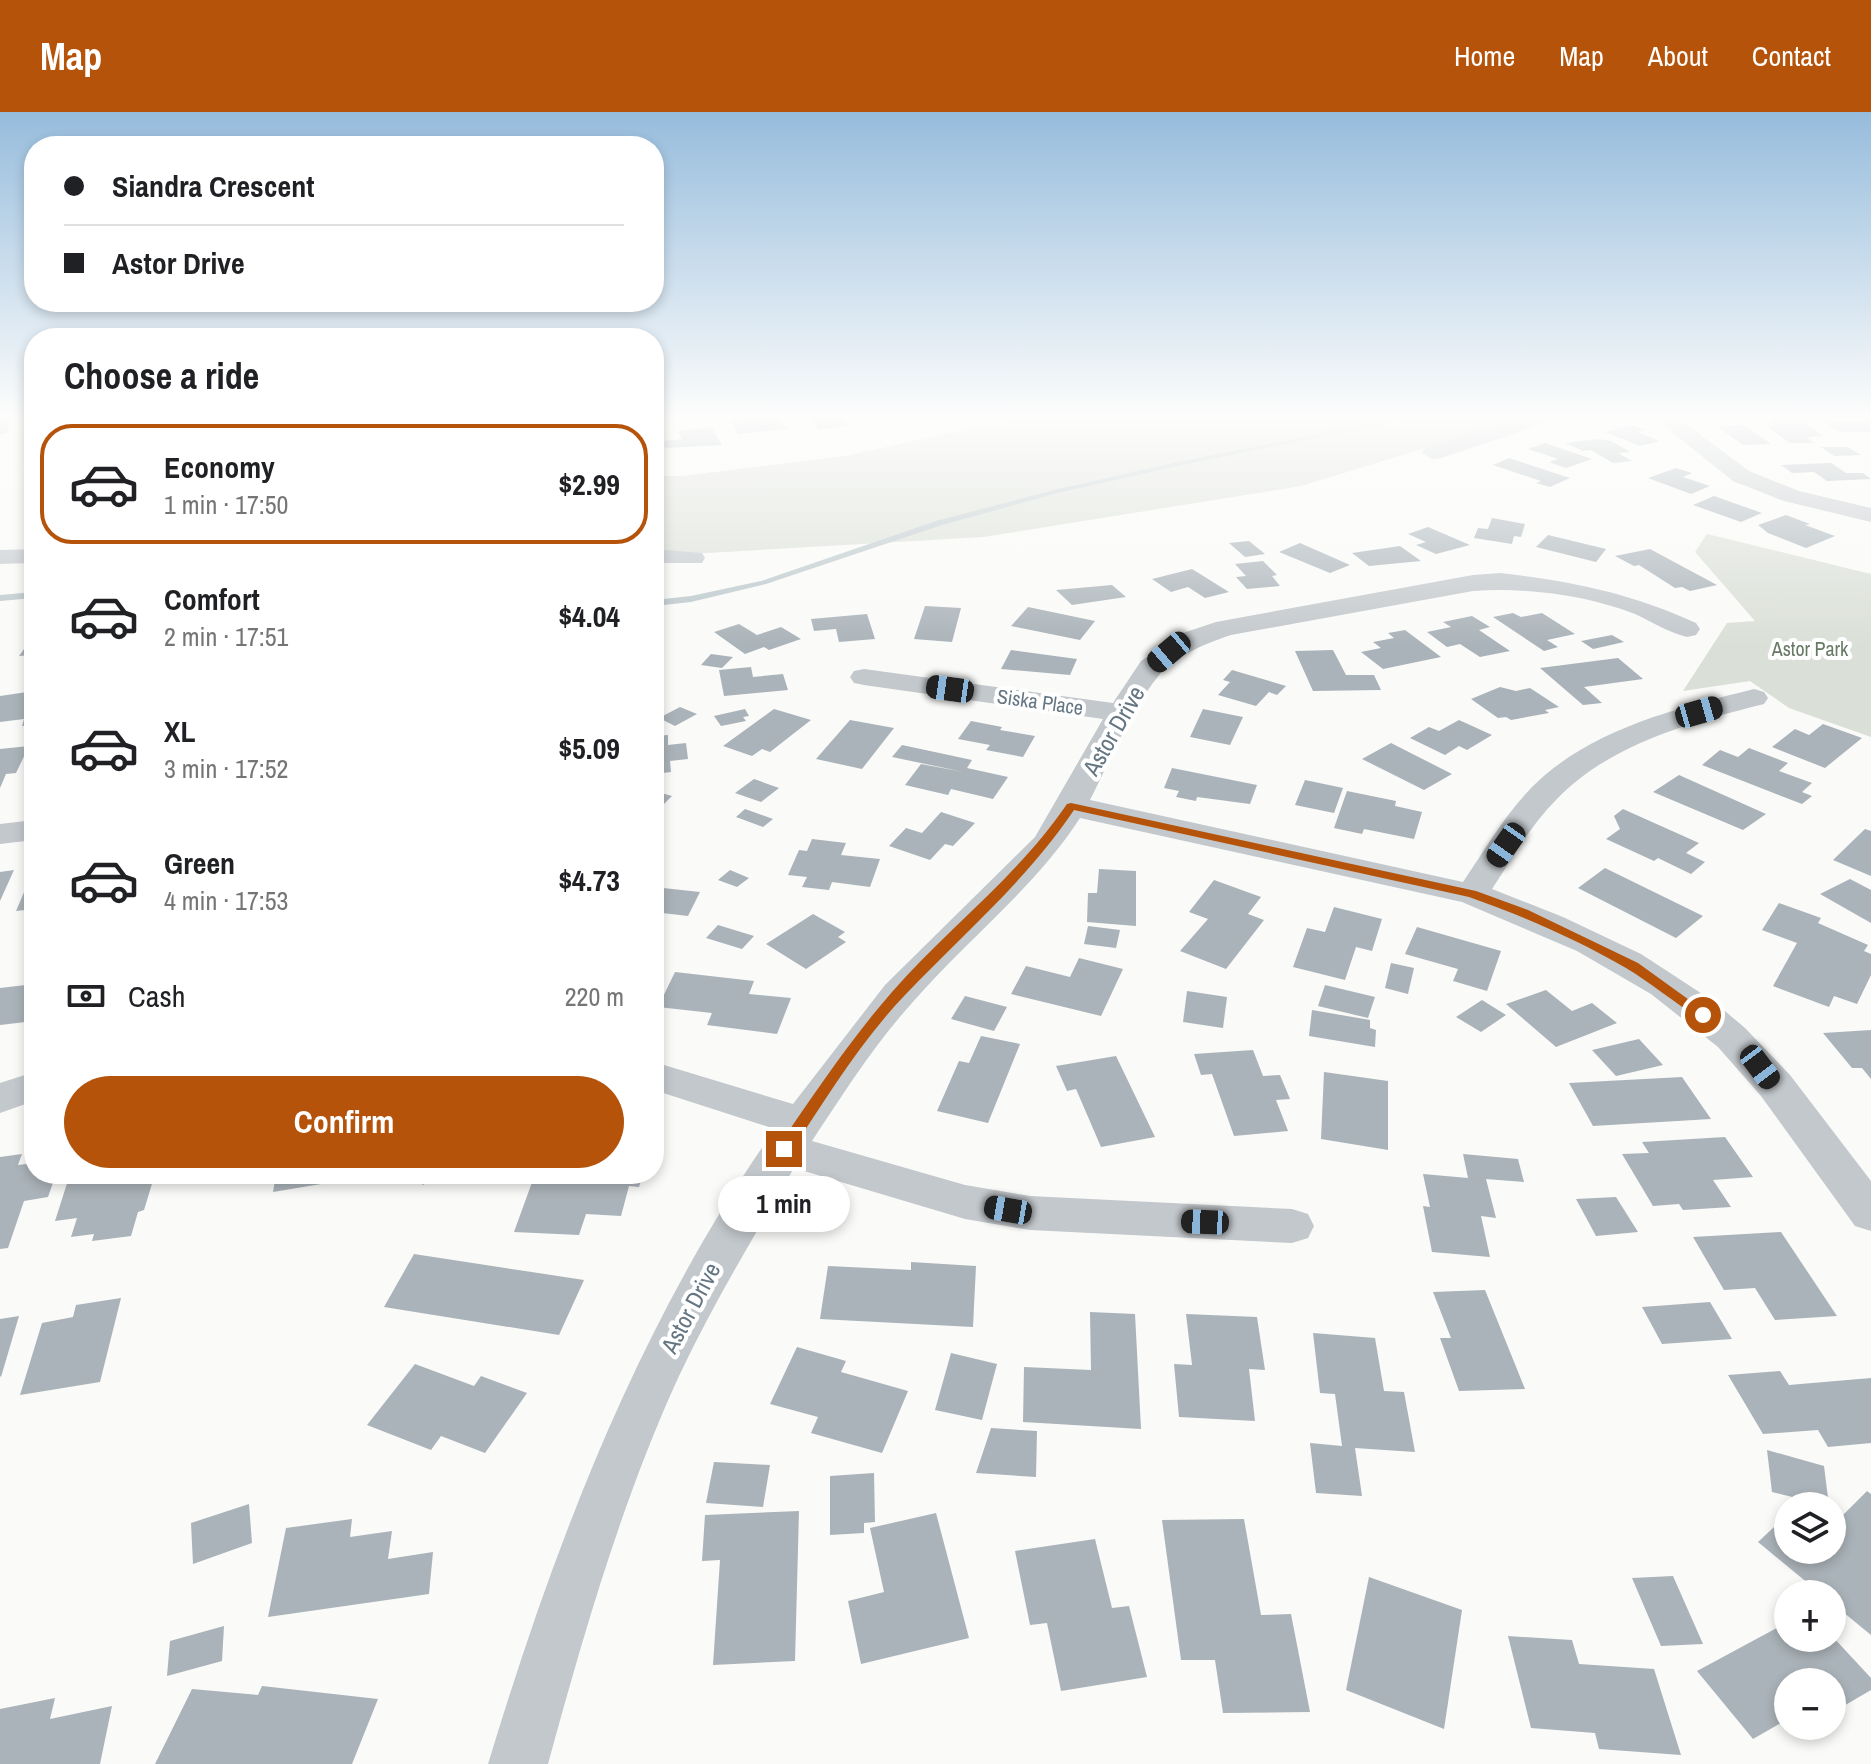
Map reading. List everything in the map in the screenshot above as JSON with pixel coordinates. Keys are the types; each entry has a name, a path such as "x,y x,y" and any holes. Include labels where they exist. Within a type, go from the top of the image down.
{"street":[{"path":"1785,493 1871,515"},
{"path":"0,557 24,556"},
{"path":"664,557 693,558"},
{"name":"Astor Drive","path":"518,1764 552,1647 600,1507 655,1375 706,1277 793,1135 841,1066 898,994 1047,843 1071,806 1121,713 1151,667 1169,652 1193,639 1225,628 1473,583 1500,581 1569,590 1642,608 1687,629"},
{"name":"Siska Place","path":"864,677 1121,713"},
{"path":"1472,894 1530,810 1558,781 1590,759 1679,717 1754,698"},
{"path":"1071,806 1472,894 1524,912 1586,941 1681,997 1760,1067 1871,1214"},
{"path":"0,834 24,831"},
{"path":"664,1080 965,1202 1030,1213 1292,1226"},
{"path":"0,1098 24,1090"}],"green space":[{"path":"664,493 1257,493 984,537 664,555"},
{"name":"Astor Park","path":"1707,534 1871,574 1871,737 1789,708 1750,681 1683,691 1727,623 1755,621 1695,552"}],"building":[{"path":"1714,496 1762,513 1741,522 1693,505"},
{"path":"1786,515 1835,536 1806,548 1768,533 1758,525"},
{"path":"1492,518 1525,524 1521,537 1514,536 1512,544 1474,538 1478,528 1488,529"},
{"path":"1428,527 1470,545 1436,554 1416,545 1426,542 1408,534"},
{"path":"1548,535 1606,549 1596,562 1536,547"},
{"path":"1249,541 1265,554 1245,557 1229,543"},
{"path":"1300,543 1350,565 1330,573 1279,552"},
{"path":"1400,546 1421,561 1369,566 1352,553"},
{"path":"1650,549 1717,585 1690,591 1675,588 1639,565 1634,566 1615,556"},
{"path":"1263,561 1277,575 1272,576 1280,586 1247,589 1236,577 1246,576 1235,564"},
{"path":"1192,569 1229,592 1205,598 1188,587 1171,592 1152,579"},
{"path":"1112,585 1126,597 1072,605 1056,590"},
{"path":"925,606 961,608 952,642 914,639"},
{"path":"1028,607 1095,621 1080,640 1011,626"},
{"path":"1513,613 1521,617 1542,613 1575,634 1547,640 1558,647 1544,651 1493,617"},
{"path":"867,614 875,639 839,642 836,629 814,631 811,619"},
{"path":"1472,616 1490,627 1479,630 1510,651 1480,657 1460,644 1447,647 1427,632 1451,627 1443,622"},
{"path":"739,624 757,635 781,627 801,639 745,654 714,632"},
{"path":"1405,630 1441,657 1383,669 1361,652 1381,648 1373,642 1394,638 1388,633"},
{"path":"1612,635 1624,642 1593,649 1581,641"},
{"path":"1011,650 1077,659 1070,675 1001,669"},
{"path":"1333,650 1346,675 1374,675 1381,690 1313,691 1295,651"},
{"path":"711,654 733,657 722,668 701,665"},
{"path":"1618,658 1643,679 1584,687 1602,703 1583,705 1540,668"},
{"path":"751,667 753,677 783,674 788,690 724,696 719,670"},
{"path":"1232,670 1286,686 1277,695 1269,692 1256,706 1218,695 1230,682 1223,680"},
{"path":"1500,687 1516,691 1530,688 1559,707 1545,710 1549,713 1511,720 1498,718 1471,699"},
{"path":"24,692 24,719 0,722 0,696"},
{"path":"680,707 697,714 675,726 664,720 664,715"},
{"path":"745,709 749,716 743,717 746,721 721,726 714,716"},
{"path":"774,709 811,720 770,752 762,749 752,756 723,746"},
{"path":"1203,709 1243,717 1230,745 1190,737"},
{"path":"850,720 894,728 862,769 816,759"},
{"path":"1459,720 1492,735 1467,750 1459,746 1445,755 1410,738 1429,727 1439,731"},
{"path":"971,721 1035,736 1023,757 986,750 990,745 958,739"},
{"path":"1823,724 1862,738 1825,768 1772,747 1795,729 1809,735"},
{"path":"664,735 668,735 668,745 686,743 688,759 670,761 671,772 664,773"},
{"path":"1391,743 1452,774 1424,790 1362,759"},
{"path":"902,745 972,760 967,768 1008,777 993,799 951,789 948,795 905,785 921,764 964,772 892,757"},
{"path":"24,747 24,756 16,773 6,774 0,788 0,749"},
{"path":"1749,748 1788,763 1779,771 1812,783 1802,792 1812,796 1802,804 1702,765 1720,750 1738,757"},
{"path":"1172,768 1257,785 1250,804 1176,797 1179,791 1164,788"},
{"path":"1679,775 1766,814 1743,830 1653,792"},
{"path":"754,779 779,788 761,802 735,793"},
{"path":"1305,780 1343,788 1334,813 1295,805"},
{"path":"1347,791 1396,801 1395,806 1422,812 1414,839 1364,829 1362,834 1334,828"},
{"path":"664,794 672,796 664,804"},
{"path":"745,809 773,819 763,827 736,817"},
{"path":"1623,809 1699,843 1686,853 1705,862 1691,874 1606,839 1620,829 1614,816"},
{"path":"941,812 975,823 953,846 945,844 930,860 889,846 906,828 922,833"},
{"path":"1865,829 1871,831 1871,876 1833,860"},
{"path":"812,839 846,843 841,855 880,859 870,887 832,882 829,890 802,887 807,877 788,875 799,850 807,851"},
{"path":"1605,868 1703,916 1676,938 1578,888"},
{"path":"1099,869 1136,871 1136,926 1087,922 1088,893 1097,893"},
{"path":"14,870 0,901 0,872"},
{"path":"730,870 749,878 737,887 718,880"},
{"path":"1850,879 1871,890 1871,923 1820,894"},
{"path":"1214,880 1261,897 1248,914 1264,920 1226,969 1180,951 1208,919 1189,912"},
{"path":"664,888 700,892 688,916 664,913"},
{"path":"24,892 24,910 16,911"},
{"path":"1779,903 1821,918 1818,923 1868,945 1864,951 1871,954 1871,975 1857,1004 1834,996 1829,1007 1773,986 1797,943 1762,930"},
{"path":"1334,907 1382,919 1372,951 1356,947 1345,980 1293,967 1307,928 1325,932"},
{"path":"813,914 845,932 838,937 846,942 806,969 766,944"},
{"path":"718,925 754,936 742,949 706,938"},
{"path":"1088,926 1120,930 1116,948 1084,944"},
{"path":"1417,927 1501,951 1487,991 1453,981 1458,969 1405,954"},
{"path":"1079,958 1123,969 1101,1016 1011,994 1026,966 1070,977"},
{"path":"1391,963 1414,968 1408,994 1385,988"},
{"path":"675,972 754,981 749,994 791,998 777,1034 707,1025 712,1013 664,1008 664,995"},
{"path":"24,985 24,1022 0,1025 0,988"},
{"path":"1325,985 1375,997 1368,1018 1318,1006"},
{"path":"1546,990 1572,1011 1592,1003 1617,1023 1556,1047 1506,1004"},
{"path":"1187,991 1227,997 1223,1028 1183,1022"},
{"path":"965,996 1007,1007 994,1031 951,1019"},
{"path":"1482,1000 1506,1015 1481,1032 1456,1017"},
{"path":"1312,1010 1370,1020 1370,1028 1376,1030 1375,1047 1309,1036"},
{"path":"1871,1030 1871,1079 1862,1068 1852,1068 1823,1033"},
{"path":"981,1036 1020,1044 988,1123 937,1111 959,1061 969,1063"},
{"path":"1639,1039 1663,1065 1616,1076 1592,1050"},
{"path":"1253,1050 1263,1076 1280,1075 1290,1099 1276,1100 1288,1131 1234,1136 1212,1074 1201,1075 1194,1054"},
{"path":"1116,1056 1155,1137 1101,1147 1076,1089 1067,1091 1056,1066"},
{"path":"1324,1072 1388,1081 1388,1150 1321,1139"},
{"path":"1682,1077 1711,1119 1593,1126 1569,1083"},
{"path":"1725,1137 1753,1177 1713,1180 1731,1207 1683,1210 1679,1204 1653,1206 1622,1154 1649,1153 1642,1142"},
{"path":"22,1154 18,1165 24,1164 24,1184 53,1184 48,1197 24,1201 8,1248 0,1249 0,1157"},
{"path":"1463,1154 1518,1159 1524,1182 1486,1179 1496,1218 1481,1216 1490,1257 1432,1252 1423,1206 1430,1207 1423,1174 1468,1178"},
{"path":"67,1184 152,1184 144,1210 138,1212 131,1236 92,1241 94,1234 71,1237 77,1218 55,1221"},
{"path":"274,1184 321,1184 273,1192"},
{"path":"531,1184 640,1184 639,1187 629,1186 621,1216 586,1214 579,1235 514,1232"},
{"path":"1616,1197 1638,1232 1596,1236 1576,1199"},
{"path":"1781,1232 1837,1316 1775,1320 1755,1288 1724,1290 1693,1237"},
{"path":"414,1254 584,1280 559,1335 384,1307"},
{"path":"911,1262 976,1266 973,1327 820,1319 828,1266 911,1270"},
{"path":"1485,1290 1525,1389 1459,1391 1440,1338 1451,1338 1433,1292"},
{"path":"121,1298 100,1382 20,1395 42,1323 73,1317 76,1305"},
{"path":"1710,1302 1732,1339 1662,1344 1642,1307"},
{"path":"1090,1312 1135,1314 1141,1429 1023,1422 1024,1367 1091,1370"},
{"path":"1186,1314 1257,1317 1265,1370 1249,1369 1255,1421 1179,1417 1174,1364 1192,1365"},
{"path":"19,1316 1,1377 0,1319"},
{"path":"1313,1333 1375,1338 1384,1391 1404,1392 1415,1452 1355,1448 1362,1496 1316,1493 1310,1443 1342,1446 1335,1394 1320,1393"},
{"path":"797,1347 846,1361 841,1372 908,1391 882,1453 811,1433 818,1417 770,1404"},
{"path":"951,1353 997,1364 982,1420 935,1410"},
{"path":"415,1364 474,1386 481,1376 527,1393 485,1453 441,1436 431,1450 367,1425"},
{"path":"1780,1371 1789,1385 1871,1378 1871,1443 1828,1447 1818,1430 1763,1434 1728,1375"},
{"path":"991,1428 1037,1431 1036,1477 976,1473"},
{"path":"1767,1450 1824,1466 1827,1492 1772,1492"},
{"path":"714,1462 770,1465 763,1507 706,1503"},
{"path":"874,1473 875,1522 864,1523 864,1533 830,1535 830,1476"},
{"path":"1867,1491 1871,1494 1871,1635 1846,1614 1846,1580 1804,1580 1785,1564 1846,1564 1846,1512"},
{"path":"249,1504 252,1543 193,1564 191,1523"},
{"path":"799,1511 795,1661 713,1665 720,1560 702,1561 705,1515"},
{"path":"936,1513 969,1638 861,1664 848,1601 884,1592 870,1528"},
{"path":"352,1519 350,1537 392,1531 388,1559 433,1552 429,1594 268,1617 286,1528"},
{"path":"1244,1519 1261,1615 1291,1614 1310,1712 1223,1713 1215,1660 1181,1660 1162,1520"},
{"path":"1774,1527 1774,1555 1758,1542"},
{"path":"1095,1539 1112,1608 1129,1606 1147,1677 1061,1691 1047,1623 1030,1625 1015,1551"},
{"path":"1673,1576 1703,1644 1661,1646 1632,1578"},
{"path":"1369,1577 1462,1610 1444,1729 1346,1690"},
{"path":"224,1626 222,1661 167,1676 170,1641"},
{"path":"1774,1630 1774,1652 1846,1651 1871,1678 1871,1690 1846,1705 1846,1668 1774,1668 1774,1727 1753,1739 1697,1671"},
{"path":"1508,1636 1572,1640 1579,1664 1654,1669 1681,1755 1599,1749 1595,1733 1531,1728"},
{"path":"262,1686 378,1699 352,1764 155,1764 192,1689 258,1695"},
{"path":"55,1698 50,1719 112,1706 100,1764 0,1764 0,1709"}],"waterway":[{"path":"664,602 728,592 764,582 939,523 1050,493"},
{"path":"0,598 24,596"}],"route":[{"path":"784,1149 841,1066 898,994 1047,843 1071,806 1472,894 1524,912 1586,941 1633,966 1703,1015"}]}
